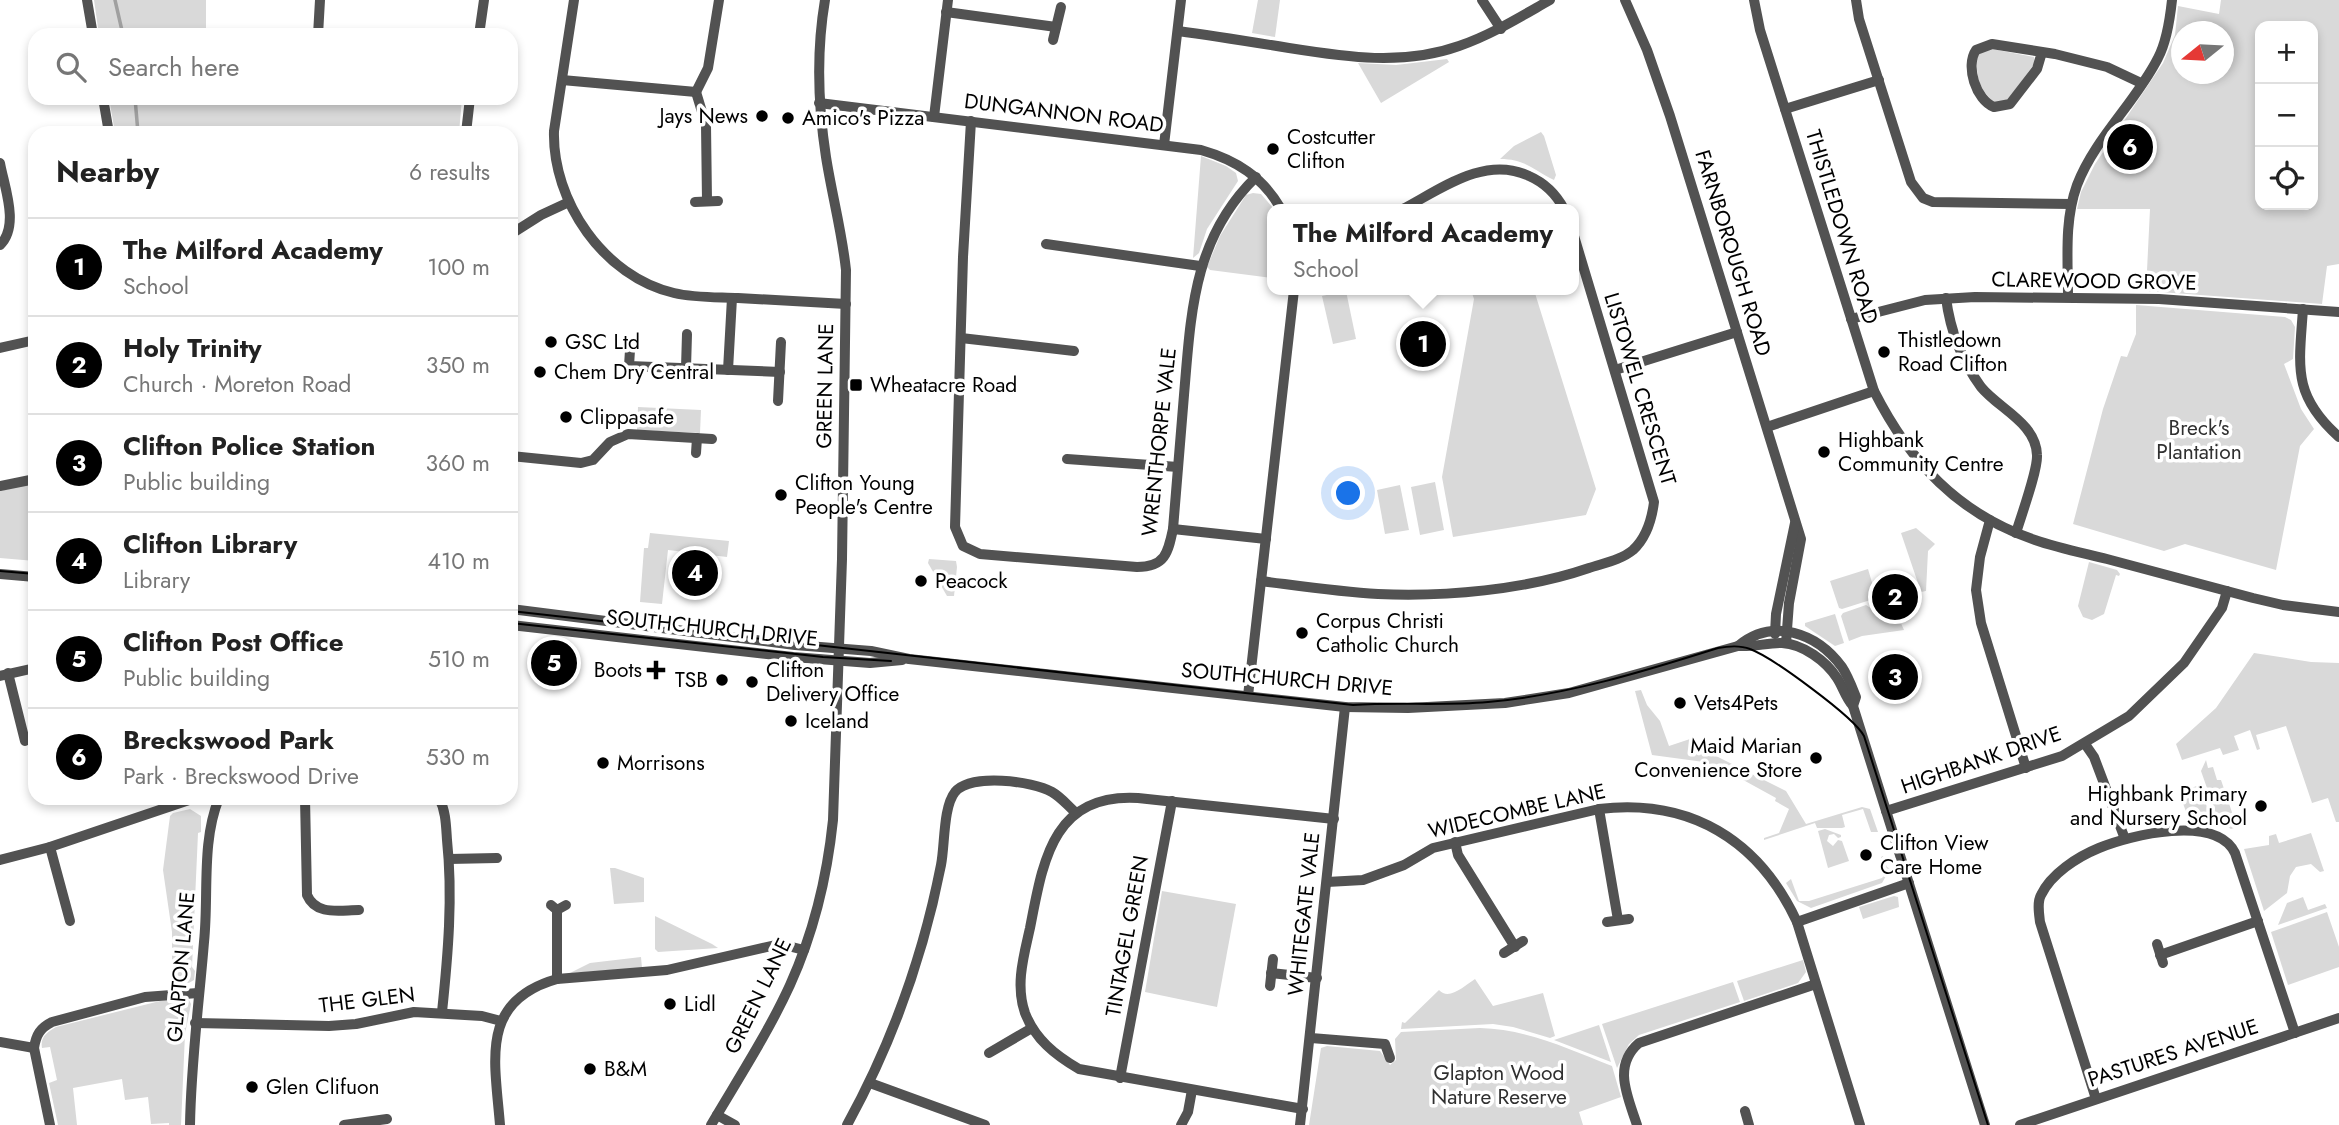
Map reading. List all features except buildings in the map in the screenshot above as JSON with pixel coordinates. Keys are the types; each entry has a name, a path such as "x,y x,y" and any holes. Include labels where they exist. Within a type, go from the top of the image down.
{"street":[{"path":"88,0 92,28"},
{"path":"318,28 320,0"},
{"path":"480,28 484,0"},
{"path":"574,0 554,141 561,181 569,202 592,239 634,275 671,292 846,304"},
{"path":"707,201 706,125 696,92 708,68 719,0"},
{"name":"GREEN LANE","path":"714,1120 784,996 804,950 829,859 835,788 846,270 819,103 819,47 825,0"},
{"path":"934,117 948,0"},
{"path":"1164,145 1181,0"},
{"path":"1482,0 1501,29"},
{"path":"1178,31 1349,57 1411,57 1457,47 1501,29 1550,0"},
{"name":"FARNBOROUGH ROAD","path":"1625,0 1661,88 1801,539 1789,603 1788,631 1783,643"},
{"name":"THISTLEDOWN ROAD","path":"1754,0 1760,30 1874,391 1899,436 1921,466 1953,496 1990,520 2036,541 2283,605 2339,612"},
{"path":"1856,0 1858,14 1911,182 1923,198 1945,204 2071,204"},
{"path":"2068,297 2068,217 2071,204 2088,161 2158,58 2171,15 2172,0"},
{"path":"1053,40 1061,7"},
{"path":"946,12 1056,27"},
{"path":"2042,52 2037,69 2010,104 1994,107 1984,101 1971,67 1972,55 1976,50 1992,44 2042,52 2107,67 2141,83"},
{"path":"562,80 696,92"},
{"path":"1785,109 1879,80"},
{"name":"DUNGANNON ROAD","path":"819,103 1164,145 1223,156 1256,177 1278,204"},
{"path":"104,105 108,126"},
{"path":"467,126 469,105"},
{"name":"WRENTHORPE VALE","path":"971,121 966,178 955,527 963,545 980,554 1147,567 1161,561 1166,555 1173,529 1189,330 1200,266 1222,220 1234,201 1256,177"},
{"path":"0,163 10,225 6,239 0,245"},
{"path":"1413,204 1470,175 1493,169 1520,171 1538,180 1554,193 1561,204"},
{"path":"518,230 569,202"},
{"path":"1063,246 1065,234"},
{"path":"1046,244 1200,266"},
{"name":"LISTOWEL CRESCENT","path":"1261,581 1375,594 1451,592 1535,582 1576,573 1631,552 1647,528 1654,502 1579,255"},
{"path":"1248,696 1293,295"},
{"path":"729,370 732,298"},
{"path":"1946,298 1952,328 1970,369 1993,401 2027,429 2034,441 2038,457 2016,533"},
{"name":"CLAREWOOD GROVE","path":"1851,319 1900,305 1946,298 2158,299 2339,312"},
{"path":"2303,309 2301,384 2313,409 2339,437"},
{"path":"1615,370 1737,332"},
{"path":"686,368 687,334"},
{"path":"961,338 1074,351"},
{"path":"0,348 28,342"},
{"path":"778,401 781,342"},
{"path":"629,350 629,366 780,372"},
{"path":"1767,427 1874,391"},
{"path":"518,457 581,463 593,460 610,442 628,434 712,439"},
{"path":"696,438 696,453"},
{"path":"1067,459 1178,467"},
{"path":"0,486 28,480"},
{"path":"1990,520 1980,557 1976,590 1981,623 2026,768"},
{"name":"FARNBOROUGH ROAD","path":"1774,630 1796,522"},
{"path":"1173,529 1266,539"},
{"path":"0,575 28,577"},
{"name":"HIGHBANK DRIVE","path":"1886,811 2062,756 2129,716 2185,663 2222,608 2227,591"},
{"name":"SOUTHCHURCH DRIVE","path":"518,610 795,645 871,650 909,659 1345,707 1450,707 1550,697 1599,687 1738,646 1783,643"},
{"name":"SOUTHCHURCH DRIVE","path":"518,626 838,660 881,663 909,659"},
{"path":"1774,630 1788,631 1829,653 1842,667 1856,697 1853,706"},
{"path":"1774,630 1783,643 1818,658 1829,668 1853,706 1985,1125"},
{"name":"SOUTHCHURCH DRIVE","path":"1738,646 1747,639 1774,630"},
{"path":"25,741 4,675 28,670"},
{"name":"WHITEGATE VALE","path":"1300,1125 1345,707"},
{"path":"21,727 28,725"},
{"path":"2085,744 2094,757 2125,839"},
{"path":"846,1125 870,1083 921,954 944,849 948,807 955,793 966,784 977,780 1044,788 1056,793 1076,813"},
{"path":"1303,1109 1079,1069 1046,1046 1032,1028 1024,1011 1021,970 1042,868 1049,848 1076,813 1119,797 1334,819"},
{"name":"TINTAGEL GREEN","path":"1121,1078 1172,802"},
{"path":"0,860 50,847 174,805"},
{"path":"201,805 213,813"},
{"name":"GLAPTON LANE","path":"190,1125 195,1023 204,942 209,832 216,805"},
{"path":"305,805 307,895 310,902 321,910 359,910"},
{"path":"441,805 449,859 450,919 442,1012"},
{"name":"WIDECOMBE LANE","path":"1327,882 1354,882 1379,876 1433,848 1599,809 1657,808 1688,816 1720,832 1743,848 1760,864 1788,902 1797,922 1860,1125"},
{"path":"1599,809 1618,920"},
{"path":"2096,1100 2040,922 2039,898 2051,880 2070,865 2096,849 2125,839 2180,831 2206,833 2222,838 2235,853 2295,1033"},
{"path":"1455,842 1458,855 1519,944 1504,953"},
{"path":"50,847 70,921"},
{"path":"449,859 499,857"},
{"path":"1797,922 1909,883"},
{"path":"557,979 558,907"},
{"path":"2160,954 2258,921"},
{"path":"500,1125 496,1038 500,1021 515,1000 525,993 557,979 667,970 780,944 804,950"},
{"path":"1270,986 1273,959"},
{"path":"1271,973 1317,978"},
{"path":"1637,1125 1623,1076 1627,1056 1639,1043 1816,984"},
{"path":"50,1125 34,1048 39,1031 52,1022 145,997 198,993"},
{"name":"THE GLEN","path":"195,1023 328,1027 414,1012 482,1016 500,1021"},
{"name":"PASTURES AVENUE","path":"2020,1125 2339,1018"},
{"path":"989,1053 1032,1028"},
{"path":"1311,1038 1385,1044 1390,1058"},
{"path":"0,1042 34,1048"},
{"path":"870,1083 985,1125"},
{"path":"1181,1125 1188,1112 1192,1090"},
{"path":"1745,1111 1749,1125"},
{"path":"344,1125 387,1119"},
{"path":"714,1120 735,1125"}],"green space":[{"path":"94,0 206,0 206,28 98,28"},
{"path":"1258,0 1280,0 1275,37 1252,33"},
{"path":"2221,0 2339,0 2339,264 2327,266 2322,304 2146,291 2150,209 2077,209 2081,192 2095,164 2163,63 2171,44 2171,84 2234,84 2234,21 2176,21 2178,6 2219,14"},
{"path":"1987,48 2034,57 2035,63 2007,101 1995,103 1985,93 1980,82 1977,56"},
{"path":"1447,59 1449,62 1381,103 1358,63 1396,65"},
{"path":"110,105 461,105 460,126 114,126"},
{"path":"1541,132 1556,175 1554,180 1523,163 1500,159 1514,146"},
{"path":"1201,156 1226,166 1236,173 1238,181 1207,229 1199,253 1193,258"},
{"path":"1261,194 1270,204 1267,204 1267,277 1210,270 1207,267 1220,236 1246,195"},
{"path":"1347,295 1356,339 1333,344 1322,296"},
{"path":"1473,295 1536,295 1596,489 1586,515 1453,537 1442,477"},
{"name":"Breck's Plantation","path":"2136,305 2285,317 2291,320 2295,327 2293,359 2284,364 2301,409 2314,429 2300,446 2276,570 2185,544 2164,551 2073,524 2103,409 2121,356 2127,357 2136,334"},
{"path":"638,407 701,410 700,433 637,430"},
{"path":"1435,482 1444,530 1420,535 1411,487"},
{"path":"28,485 28,560 0,558 0,491"},
{"path":"1400,485 1409,530 1385,534 1377,490"},
{"path":"1916,528 1935,544 1928,551 1926,591 1921,592 1901,533"},
{"path":"650,533 729,541 727,557 668,550 662,604 640,602 644,548 648,548"},
{"path":"929,559 956,561 954,596 947,596 928,563"},
{"path":"2089,562 2117,570 2120,574 2116,575 2104,614 2092,620 2083,617 2078,606"},
{"path":"1868,569 1876,596 1883,596 1839,608 1830,581"},
{"path":"1866,605 1883,616 1896,612 1904,630 1862,636 1849,641 1841,616"},
{"path":"1835,614 1844,643 1835,646 1805,626 1805,623"},
{"path":"2254,653 2311,662 2339,663 2339,822 2336,822 2328,798 2312,803 2286,726 2256,735 2260,749 2257,750 2250,730 2234,736 2239,750 2223,755 2220,748 2182,760 2176,744 2216,708"},
{"path":"1641,690 1647,705 1660,721 1669,746 1690,739 1696,746 1786,791 1806,824 1862,807 1870,809 1878,832 1871,832 1863,809 1842,815 1845,827 1842,828 1817,828 1815,823 1764,840 1779,833 1789,809 1775,801 1776,798 1704,762 1652,755 1635,691"},
{"path":"2206,760 2208,768 2213,767 2217,780 2221,780 2237,827 2231,829 2219,822 2201,771"},
{"path":"2199,785 2213,824 2190,822 2179,793"},
{"path":"190,809 201,816 192,967 195,971 194,980 187,984 172,985 172,932 163,870 170,816"},
{"path":"1825,829 1841,835 1838,838 1834,834 1829,835 1827,841 1833,846 1838,840 1842,841 1849,861 1828,868 1818,831"},
{"path":"2311,833 2324,871 2320,872 2311,864 2296,867 2290,876 2287,893 2264,911 2244,849 2269,845 2269,836 2276,834 2279,843"},
{"path":"1883,856 1890,869 1882,883 1811,908 1797,901 1786,883 1791,879 1799,901 1809,901 1882,878 1886,873 1881,857"},
{"path":"610,868 644,878 644,902 614,904"},
{"path":"1162,891 1236,904 1217,1007 1145,992"},
{"path":"1898,897 1899,907 1863,919 1859,907"},
{"path":"2303,897 2308,910 2325,904 2327,908 2278,925 2287,903"},
{"path":"2327,912 2339,947 2339,967 2288,985 2271,932"},
{"path":"655,916 718,948 658,952 655,949"},
{"path":"641,957 642,968 570,973 590,963"},
{"path":"1803,960 1806,972 1798,983 1744,1001 1737,981"},
{"path":"1475,979 1493,1006 1543,993 1555,1036 1550,1038 1493,1024 1401,1029 1402,1022 1405,1023 1439,990 1452,993"},
{"path":"1733,982 1740,1002 1639,1035 1629,1044 1617,1068 1602,1024"},
{"path":"168,999 189,1000 191,1004 185,1034 181,1125 151,1124 148,1097 125,1100 122,1079 73,1088 77,1125 58,1125 49,1083 57,1080 50,1047 42,1048 45,1035 56,1027"},
{"path":"1599,1025 1611,1062 1554,1040"},
{"name":"Glapton Wood Nature Reserve","path":"1480,1028 1531,1036 1612,1066 1621,1097 1579,1112 1583,1125 1309,1125 1321,1048 1327,1046 1380,1051 1390,1065 1396,1060 1395,1039 1401,1032"}],"waterway":[{"path":"115,0 121,28"},
{"path":"136,105 137,126"}],"tram line":[{"path":"0,571 28,573"},
{"path":"518,612 1353,705 1471,703 1517,699 1604,681 1718,648 1734,646 1750,649 1812,688 1864,736 1988,1125"},
{"path":"518,624 823,657 891,661"}],"place":[{"name":"Jays News","path":"762,116"},
{"name":"Amico's Pizza","path":"788,118"},
{"name":"Breckswood Park","path":"2130,147"},
{"name":"Costcutter Clifton","path":"1273,149"},
{"name":"GSC Ltd","path":"551,342"},
{"name":"The Milford Academy","path":"1423,344"},
{"name":"Thistledown Road Clifton","path":"1884,352"},
{"name":"Chem Dry Central","path":"540,372"},
{"name":"Wheatacre Road","path":"856,385"},
{"name":"Clippasafe","path":"566,417"},
{"name":"Highbank Community Centre","path":"1824,452"},
{"name":"Clifton Young People's Centre","path":"781,495"},
{"name":"Clifton Library","path":"695,573"},
{"name":"Peacock","path":"921,581"},
{"name":"Holy Trinity","path":"1895,597"},
{"name":"Corpus Christi Catholic Church","path":"1302,633"},
{"name":"Clifton Post Office","path":"554,663"},
{"name":"Boots","path":"656,670"},
{"name":"Clifton Police Station","path":"1895,677"},
{"name":"TSB","path":"722,680"},
{"name":"Clifton Delivery Office","path":"752,682"},
{"name":"Vets4Pets","path":"1680,703"},
{"name":"Iceland","path":"791,721"},
{"name":"Maid Marian Convenience Store","path":"1816,758"},
{"name":"Morrisons","path":"603,763"},
{"name":"Highbank Primary and Nursery School","path":"2261,806"},
{"name":"Clifton View Care Home","path":"1866,855"},
{"name":"Lidl","path":"670,1004"},
{"name":"B&M","path":"590,1069"},
{"name":"Glen Clifuon","path":"252,1087"}]}
